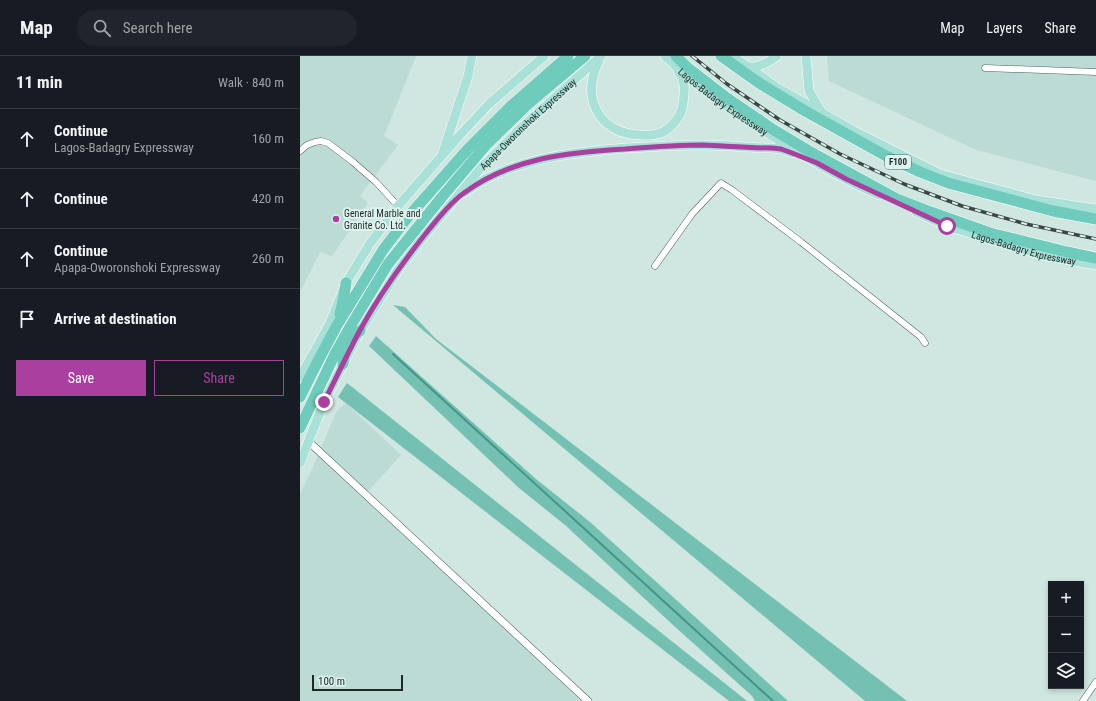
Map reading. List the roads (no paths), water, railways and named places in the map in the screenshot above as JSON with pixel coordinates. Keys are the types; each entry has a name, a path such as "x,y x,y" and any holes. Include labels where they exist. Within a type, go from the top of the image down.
{"highway":[{"path":"333,328 359,290 383,250 408,217 468,148 511,106 568,56"},
{"name":"Apapa-Oworonshoki Expressway","path":"350,333 388,264 442,197 487,144 528,104 585,56"},
{"name":"F100","path":"721,56 759,83 805,111 886,156 920,172 948,183 1054,211 1096,219"},
{"name":"Lagos-Badagry Expressway","path":"675,61 686,67 727,98 774,130 809,151 899,200 990,233 1096,258"},
{"path":"300,397 333,328 343,302 346,283"},
{"path":"343,302 359,290"},
{"path":"333,328 350,333"},
{"path":"300,428 334,356 350,333"},
{"path":"343,364 350,333"}],"main road":[{"path":"442,156 468,76 472,56"},
{"path":"300,377 333,328 346,283 369,245 398,206 489,104 544,56"},
{"path":"601,56 592,79 591,91 594,106 602,119 612,128 630,135 645,136 659,134 672,126 682,111 685,88 684,81 675,61"},
{"name":"Apapa-Oworonshoki Expressway","path":"300,463 324,402 343,364 350,333 421,240 474,176 501,147 601,56"},
{"name":"Lagos-Badagry Expressway","path":"665,56 675,61 714,97 752,123 846,179 947,226 1042,255 1096,265"},
{"path":"733,56 776,87 854,131 940,174 1036,200 1096,209"},
{"path":"749,67 752,68 759,66 777,56"},
{"path":"806,56 809,91 822,112"},
{"path":"449,206 480,182 498,173 534,160 581,152 662,146 702,145 772,148 781,149 817,163"}],"street":[{"path":"985,68 1096,72"},
{"path":"300,151 307,145 315,142 321,141 328,144 376,182 398,206"},
{"path":"655,266 692,214 721,183 801,242 921,336 925,342"},
{"path":"308,441 588,701"},
{"path":"1083,701 1096,682"}],"waterway":[{"path":"393,354 773,701"}],"railway":[{"path":"692,56 727,84 780,120 840,154 904,184 962,206 1026,224 1096,239"}],"place":[{"name":"General Marble and Granite Co. Ltd.","path":"336,219"}]}
